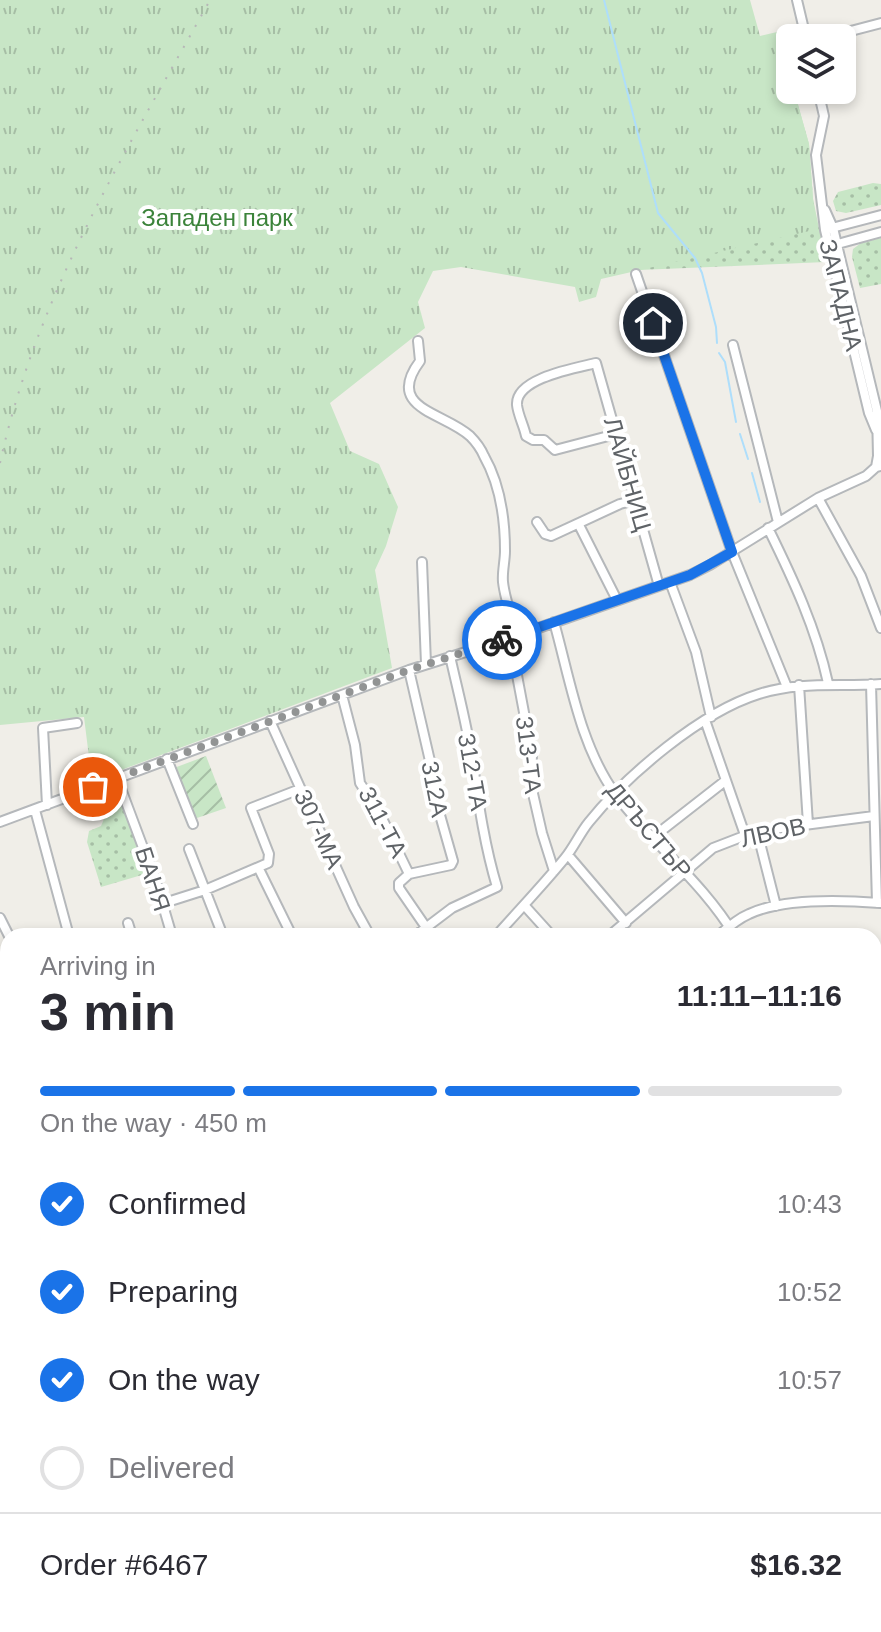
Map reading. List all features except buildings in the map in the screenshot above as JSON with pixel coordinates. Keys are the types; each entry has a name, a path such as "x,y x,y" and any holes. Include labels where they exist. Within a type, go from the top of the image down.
{"street":[{"path":"797,0 803,24"},
{"path":"856,30 881,23"},
{"name":"ЗАПАДНА","path":"821,104 824,116 816,155 822,206 869,413 876,430 878,466"},
{"path":"829,229 881,215"},
{"path":"833,245 881,232"},
{"path":"636,274 732,552 787,687"},
{"name":"313-ТА","path":"418,341 420,361 410,375 408,386 412,399 427,412 470,436 483,453 499,495 505,551 503,579 532,755 531,785 554,871"},
{"path":"733,345 778,522"},
{"name":"ЛАЙБНИЦ","path":"616,434 555,450 544,440 526,436 517,403 521,391 543,377 596,363 659,586"},
{"path":"0,822 409,670 670,582 710,565 818,498 866,476 878,466"},
{"path":"818,498 878,609 881,628"},
{"path":"537,522 545,534 551,536 635,500"},
{"path":"579,525 617,600"},
{"path":"768,528 803,598 828,683"},
{"path":"422,562 426,664"},
{"path":"670,582 696,652 708,718 725,781 745,835"},
{"name":"ДРЪСТЪР","path":"554,622 592,754 615,793 729,927"},
{"name":"312-ТА","path":"425,927 452,908 497,887 450,656"},
{"name":"312А","path":"409,670 436,801 453,861 451,865 409,874"},
{"path":"503,928 568,855 587,824 615,793 708,718 730,705 787,687 828,683 881,684"},
{"path":"729,927 749,914 776,906 822,902 879,903 871,684"},
{"path":"799,685 808,824"},
{"name":"311-ТА","path":"342,695 355,745 360,783 379,812 409,874 399,883 399,888 425,927"},
{"name":"307-МА","path":"270,721 366,928"},
{"path":"47,805 43,728 77,723"},
{"path":"167,759 193,824"},
{"name":"БАНЯ","path":"117,778 169,928"},
{"path":"652,838 725,781"},
{"path":"161,904 205,890 268,863 269,854 251,808 300,789"},
{"path":"35,810 67,928"},
{"name":"ЛВОВ","path":"619,928 713,848 757,831 874,816"},
{"path":"757,831 776,906"},
{"path":"189,849 217,928"},
{"path":"568,855 626,923"},
{"path":"259,869 288,928"},
{"path":"524,905 545,928"},
{"path":"128,923 130,928"}],"green space":[{"name":"Западен парк","path":"0,0 750,0 760,36 776,32 776,104 798,104 809,144 818,229 601,279 596,297 579,302 575,287 461,267 433,271 418,302 425,328 330,403 350,451 379,464 398,507 375,570 392,668 92,781 84,717 0,725"},
{"path":"791,104 798,104 809,144 813,199 826,262 639,270"},
{"path":"873,183 881,184 881,205 846,213 836,211 833,201 838,192"},
{"path":"881,238 881,284 860,288 853,249 861,243"},
{"path":"206,756 226,808 194,819 174,768"},
{"path":"117,778 152,872 101,887 87,842 89,831 101,826 104,819 93,787"}],"waterway":[{"path":"604,0 658,213 695,258 702,273 717,343"},
{"path":"719,353 725,362 736,422"},
{"path":"740,434 748,459"},
{"path":"752,473 760,502"}],"railway":[{"path":"0,463 16,400 61,281 117,168 210,0"}],"way so far":[{"path":"93,787 409,670 502,640"}],"route":[{"path":"502,640 690,575 732,552 653,323"}]}
